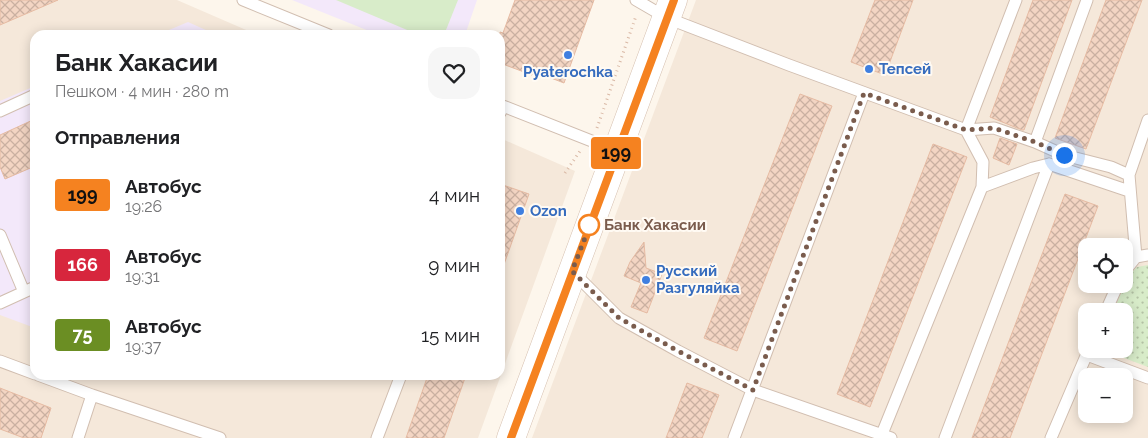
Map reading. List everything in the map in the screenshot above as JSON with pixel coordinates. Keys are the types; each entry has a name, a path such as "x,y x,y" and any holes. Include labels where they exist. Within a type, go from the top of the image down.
{"main road":[{"path":"511,438 670,9"}],"lane":[{"path":"243,0 317,30"},
{"path":"572,271 619,318 678,351 753,390 886,436 982,187 983,162 966,130 1016,0"},
{"path":"1035,142 1087,0"},
{"path":"638,1 670,9 864,93 966,130 994,128 1035,142 1064,155 1112,166 1129,175"},
{"path":"734,438 864,93"},
{"path":"0,110 30,97"},
{"path":"505,109 589,139 617,151"},
{"path":"1136,257 1129,175 1148,120"},
{"path":"982,187 1049,164 1129,192"},
{"path":"946,438 1049,164"},
{"path":"0,235 30,289 0,303"},
{"path":"1133,261 1136,257 1148,255"},
{"path":"1051,438 1085,358"},
{"path":"1102,358 1148,378"},
{"path":"0,361 30,372"},
{"path":"52,380 220,438"},
{"path":"377,438 399,380"},
{"path":"78,438 92,395"}],"path":[{"path":"564,173 598,126 638,1"}],"shaded area":[{"path":"0,0 177,0 246,30 30,30 30,380 499,380 478,438 0,438"},
{"path":"292,0 477,0 467,30 367,30"},
{"path":"696,0 1148,0 1148,438 532,438"},
{"path":"188,22 206,30 169,30"},
{"path":"30,88 30,326 0,315 0,101"},
{"path":"505,140 575,171 505,364"}],"green space":[{"path":"336,0 458,0 446,30 407,30"},
{"path":"1148,265 1148,367 1124,358 1133,358 1133,303 1117,303 1121,293 1133,293 1133,271 1137,267"}],"building":[{"path":"0,0 58,0 0,25"},
{"path":"515,0 594,0 564,83 533,71 532,75 505,65 504,30"},
{"path":"875,0 913,0 885,75 851,62"},
{"path":"1033,0 1072,0 1024,130 1022,130 990,117"},
{"path":"1106,0 1142,0 1086,149 1055,138"},
{"path":"800,94 832,106 737,351 704,338"},
{"path":"30,121 30,168 5,179 0,167 0,135"},
{"path":"1000,138 1017,144 1009,165 993,158"},
{"path":"933,144 967,157 870,407 837,394"},
{"path":"505,186 529,194 505,262"},
{"path":"1065,194 1098,206 1086,238 1078,238 1078,259 1010,438 972,438"},
{"name":"Русский Разгуляйка","path":"644,242 646,268 662,274 647,313 631,307 641,283 624,276 630,262"},
{"path":"426,380 464,380 444,438 406,438"},
{"path":"687,383 719,395 702,438 666,438"},
{"path":"0,388 51,408 41,438 24,438 0,429"}],"bus line":[{"name":"199","path":"511,438 674,0"}],"place":[{"name":"Pyaterochka","path":"568,55"},
{"name":"Тепсей","path":"869,69"},
{"name":"Ozon","path":"520,211"},
{"name":"Банк Хакасии","path":"589,225"},
{"name":"Русский Разгуляйка","path":"646,280"}],"route":[{"path":"589,225 592,220 572,271 619,318 753,390 864,93 966,130 994,128 1035,142 1064,155"}]}
